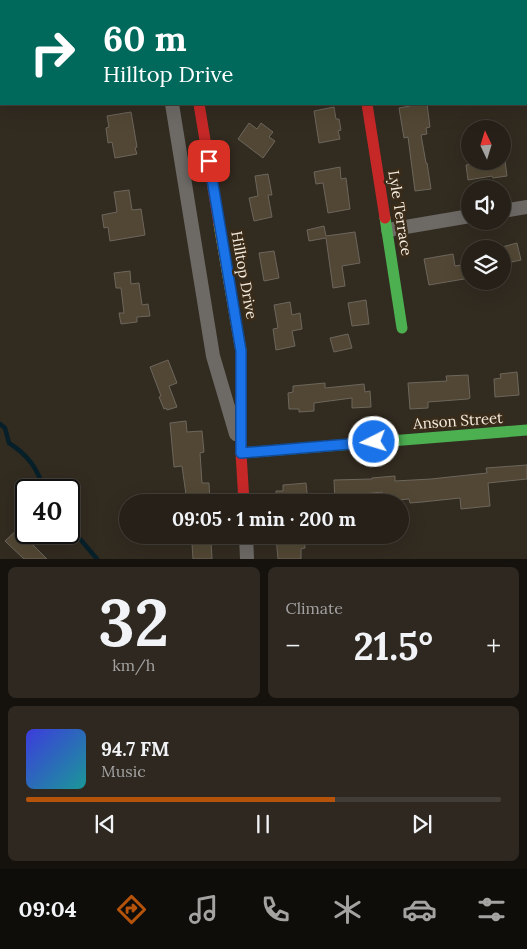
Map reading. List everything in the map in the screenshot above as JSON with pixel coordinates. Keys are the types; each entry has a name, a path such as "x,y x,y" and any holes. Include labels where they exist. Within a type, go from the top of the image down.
{"street":[{"name":"Hilltop Drive","path":"172,105 214,356 241,453"},
{"name":"Hilltop Drive","path":"199,105 241,351 241,453 244,494"},
{"name":"Lyle Terrace","path":"367,105 402,328"},
{"path":"511,210 527,207"},
{"path":"388,230 461,218"},
{"name":"Anson Street","path":"241,453 527,430"},
{"path":"246,544 247,559"}],"building":[{"path":"427,105 430,127 426,128 427,134 421,135 431,189 415,191 408,137 404,138 399,108"},
{"path":"334,107 336,119 339,119 341,130 338,131 340,139 319,143 314,111"},
{"path":"131,112 137,154 115,158 112,142 108,143 106,128 109,127 107,116"},
{"path":"249,123 257,129 261,123 273,132 269,137 275,141 263,158 238,139"},
{"path":"340,167 341,179 346,178 350,209 328,213 323,183 316,184 314,172"},
{"path":"467,170 506,170 507,176 493,178 492,176 468,180"},
{"path":"268,174 272,195 268,195 272,217 254,221 249,198 258,196 255,176"},
{"path":"129,190 132,210 141,209 145,235 110,241 108,227 104,228 102,215 117,212 114,192"},
{"path":"324,226 326,236 355,232 360,263 342,266 345,286 333,288 326,238 309,241 307,230"},
{"path":"517,243 521,260 511,262 511,245"},
{"path":"274,251 279,278 264,281 259,253"},
{"path":"453,254 455,266 461,265 461,280 429,285 424,259"},
{"path":"130,271 131,284 139,283 142,305 148,304 150,316 137,317 137,322 121,324 119,313 124,313 121,288 116,288 114,273"},
{"path":"366,300 369,324 352,326 348,303"},
{"path":"290,302 292,315 300,313 302,329 292,331 295,346 276,350 273,329 278,328 274,305"},
{"path":"348,334 352,348 334,352 330,338"},
{"path":"168,360 177,383 169,386 177,407 167,410 166,408 164,409 159,397 161,396 150,367"},
{"path":"517,372 519,395 495,397 494,379 501,378 500,374"},
{"path":"468,375 470,398 428,402 428,408 410,409 408,383 447,381 446,376"},
{"path":"325,383 325,388 364,384 365,392 370,391 371,407 352,408 352,398 314,403 314,411 299,412 299,409 289,409 288,393 293,392 293,386"},
{"path":"186,421 187,432 202,431 204,452 200,453 202,483 209,483 210,494 186,494 182,466 174,467 170,423"},
{"path":"527,465 527,479 488,483 490,506 461,509 460,498 410,503 409,494 382,494 382,492 335,494 334,480 395,476 395,481 431,479 487,473 486,468"},
{"path":"306,483 307,494 276,494 276,491 283,491 283,485"},
{"path":"15,532 15,544 32,544 47,559 24,559 5,541"},
{"path":"192,544 211,544 212,559 193,559"},
{"path":"277,544 305,544 305,548 301,549 301,559 278,559"}],"waterway":[{"path":"0,424 5,428 9,443 22,452 40,479"},
{"path":"80,539 97,559"}],"traffic: fast":[{"path":"385,218 402,328"},
{"path":"241,453 527,430"}],"traffic: slow":[{"path":"219,224 241,351 241,386"}],"traffic: jam":[{"path":"199,105 219,224"},
{"path":"367,105 385,218"},
{"path":"241,386 241,453 244,494"}],"route":[{"path":"209,161 241,351 241,453 374,442"}]}
